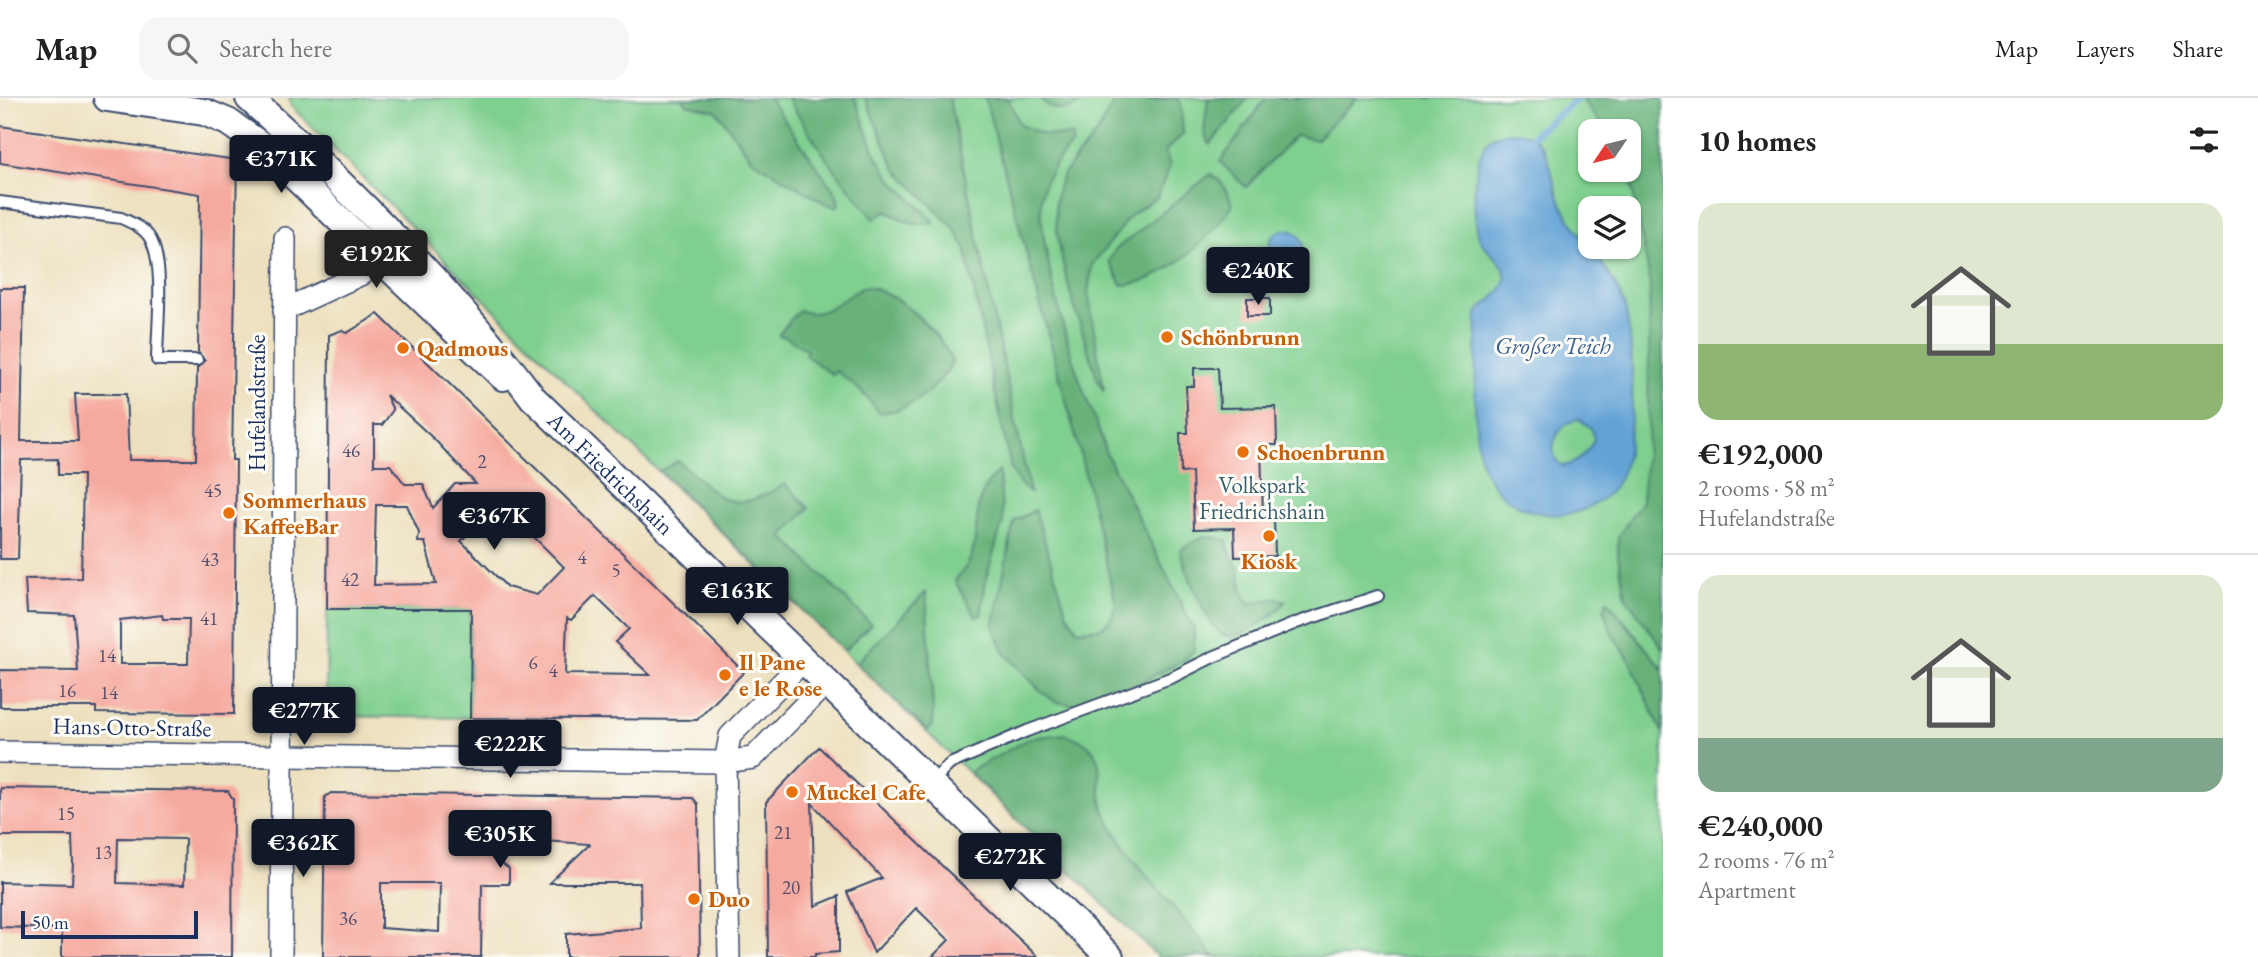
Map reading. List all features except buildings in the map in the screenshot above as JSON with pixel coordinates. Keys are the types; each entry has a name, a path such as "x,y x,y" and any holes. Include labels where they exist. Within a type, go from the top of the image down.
{"street":[{"name":"Am Friedrichshain","path":"107,98 204,112 228,122 265,148 497,374 533,398"},
{"path":"228,122 240,98"},
{"name":"Am Friedrichshain","path":"249,98 441,288 488,338 533,398 1110,957"},
{"name":"Hufelandstraße","path":"281,957 285,237"},
{"name":"Hufelandstraße","path":"284,310 362,274 379,259"},
{"path":"729,957 725,762 730,736 805,659"},
{"name":"Hans-Otto-Straße","path":"0,752 725,762 753,758 828,681"}],"lane":[{"path":"0,202 121,218 139,226 151,239 157,261 157,359 197,360"},
{"path":"931,783 950,764 1006,740 1173,677 1213,657 1296,623 1378,596"}],"green space":[{"name":"Volkspark Friedrichshain","path":"289,98 1663,98 1663,957 1158,957 572,387 290,105"},
{"path":"682,98 769,98 837,195 839,205 835,207 823,202 751,159 717,111 687,104"},
{"path":"787,98 855,98 875,153 892,180 934,221 933,224 913,224 885,211 874,219 828,161"},
{"path":"865,98 949,98 1030,493 1020,484 1011,469 965,247 954,228 895,168"},
{"path":"985,98 1008,98 1020,125 1043,135 1072,136 1072,144 1045,183 1041,205 1047,255 1060,313 1074,364 1105,451 1194,629 1194,650 1186,659 1138,684 1089,703 1076,705 1056,702 1043,693 1006,655 993,627 1014,521 1035,510 1067,614 1078,630 1101,628 1112,617 1116,604 1080,453"},
{"path":"1040,98 1088,98 1069,109 1057,110"},
{"path":"1119,98 1144,98 1147,101 1175,98 1181,103 1183,134 1165,151 1170,166 1157,197 1131,215 1092,265 1088,293 1104,392 1097,378 1067,280 1056,226 1056,203 1059,185 1066,171 1096,134"},
{"path":"1208,98 1248,98 1210,145 1204,132"},
{"path":"1266,98 1357,98 1316,140 1296,135 1246,187 1220,162"},
{"path":"1581,98 1663,98 1663,649 1626,597 1618,555 1618,537 1642,501 1648,431 1650,281 1641,233 1641,196 1634,196 1631,182 1642,182 1642,119 1597,119"},
{"path":"1211,174 1221,182 1233,204 1225,217 1200,244 1170,268 1137,283 1122,285 1109,261 1115,250"},
{"path":"864,287 888,295 916,314 939,339 952,362 939,381 921,398 888,412 877,412 848,380 836,371 833,375 805,355 807,350 784,336 780,337 779,334 799,310 817,313"},
{"path":"678,461 727,500 750,500 785,484 809,508 782,536 871,624 844,651 660,471"},
{"path":"999,471 1003,521 986,579 981,616 976,617 955,581 967,566 973,551 983,493"},
{"path":"1204,536 1227,540 1239,571 1244,595 1250,603 1277,598 1286,601 1266,620 1236,636 1226,636 1211,623 1198,598 1180,550"},
{"path":"926,592 933,709 933,725 927,731 856,663"},
{"path":"1607,600 1663,669 1663,734 1629,659 1612,634 1604,610"},
{"path":"327,609 470,609 470,718 326,716"},
{"path":"1064,734 1086,743 1094,752 1099,766 1103,806 1121,842 1211,954 1217,957 1158,957 969,772 1030,738"}],"water":[{"name":"Großer Teich","path":"1508,132 1524,134 1535,139 1543,148 1558,197 1578,230 1578,259 1599,259 1617,289 1627,318 1632,367 1628,448 1616,484 1601,500 1583,510 1563,514 1542,513 1522,507 1504,497 1490,481 1481,461 1475,409 1477,313 1501,290 1505,281 1501,263 1481,241 1476,218 1477,171 1480,156 1492,137","holes":["1579,419 1592,429 1594,440 1577,461 1562,466 1556,460 1553,446 1556,438 1559,431 1571,421"]},
{"path":"1286,230 1298,235 1303,247 1298,259 1286,264 1274,259 1269,247 1274,235"}],"waterway":[{"path":"1532,136 1578,98"}],"place":[{"name":"Schönbrunn","path":"1167,337"},
{"name":"Qadmous","path":"403,348"},
{"name":"Schoenbrunn","path":"1243,452"},
{"name":"Sommerhaus KaffeeBar","path":"229,513"},
{"name":"Kiosk","path":"1269,536"},
{"name":"Il Pane e le Rose","path":"725,675"},
{"name":"Muckel Cafe","path":"792,792"},
{"name":"Duo","path":"694,899"}]}
